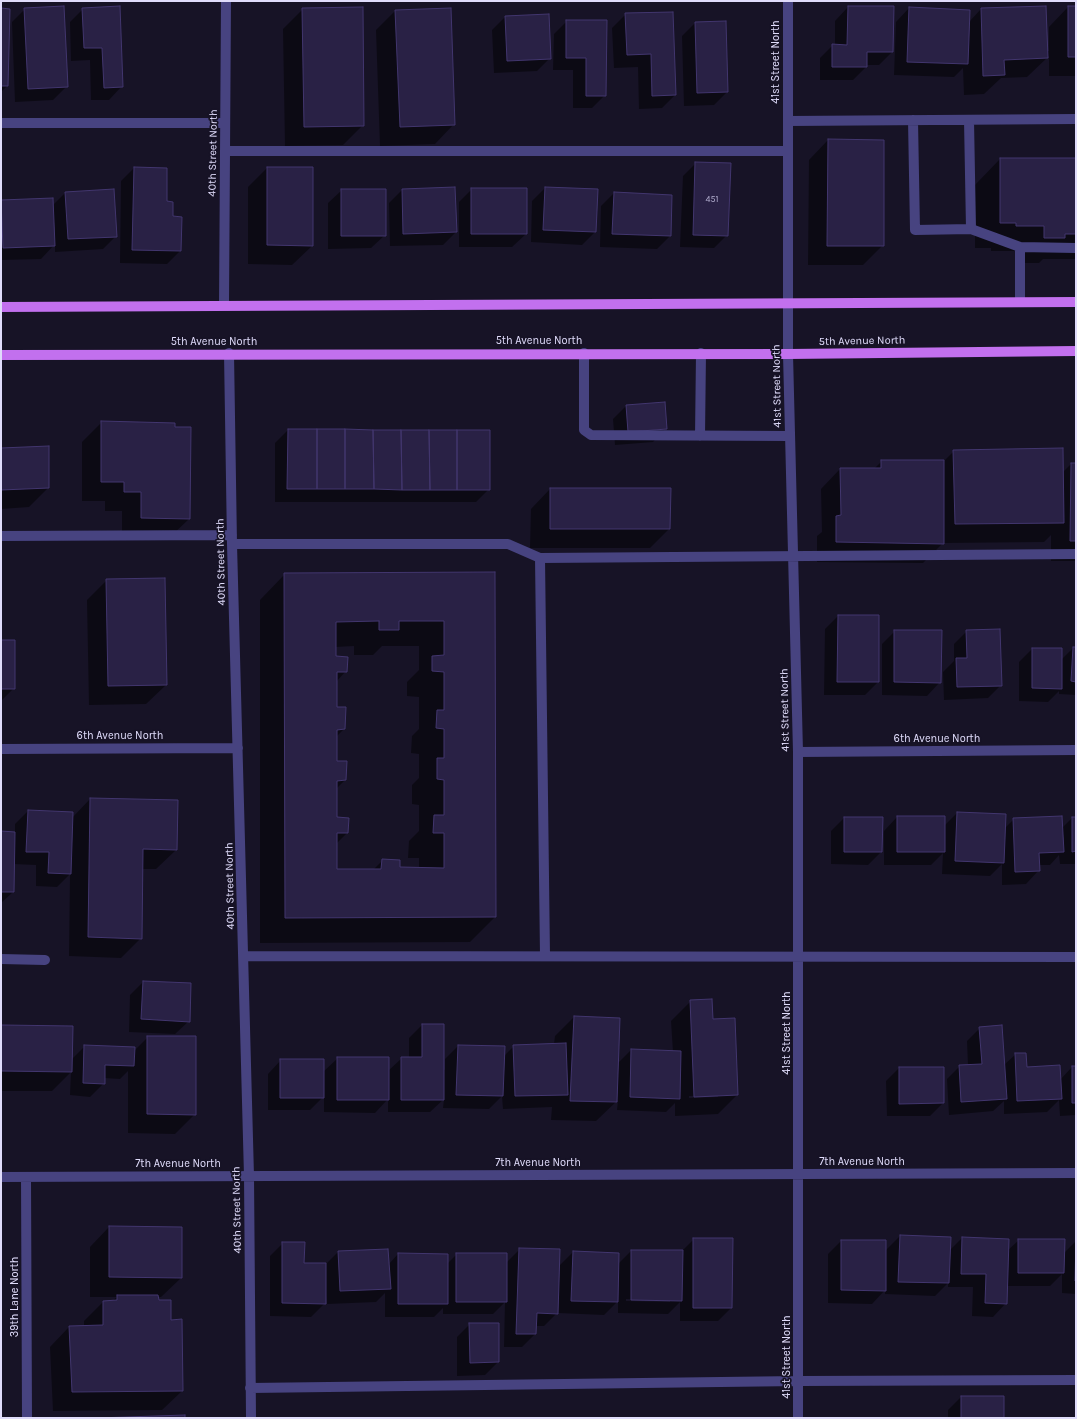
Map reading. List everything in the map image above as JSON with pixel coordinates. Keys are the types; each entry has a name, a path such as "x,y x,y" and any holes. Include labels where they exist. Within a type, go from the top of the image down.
{"main road":[{"path":"1,307 1076,302"},
{"name":"5th Avenue North","path":"1,355 788,354 1076,351"}],"street":[{"name":"40th Street North","path":"224,305 226,1"},
{"name":"41st Street North","path":"788,1 788,354 798,752 798,1418"},
{"path":"788,121 1076,119"},
{"path":"913,120 915,230 971,229 1020,247 1076,248"},
{"path":"969,120 971,229"},
{"path":"1,123 225,123"},
{"path":"225,151 788,151"},
{"path":"1020,247 1020,302"},
{"name":"40th Street North","path":"229,354 232,540 249,1176 251,1418"},
{"path":"584,354 584,430 591,435 790,436"},
{"path":"700,436 701,354"},
{"path":"1,536 508,544 540,558 1076,554"},
{"path":"540,558 545,956"},
{"name":"6th Avenue North","path":"1,749 238,748"},
{"name":"6th Avenue North","path":"798,752 1076,750"},
{"path":"243,956 1076,957"},
{"path":"1,959 45,960"},
{"name":"7th Avenue North","path":"1,1177 1076,1173"},
{"name":"39th Lane North","path":"26,1177 27,1418"},
{"path":"250,1388 799,1381 1076,1380"}],"building":[{"path":"64,6 68,87 28,89 24,8"},
{"path":"120,6 123,87 104,88 102,48 84,48 82,8"},
{"path":"848,6 894,6 893,52 867,52 867,67 832,67 832,44 847,45"},
{"path":"1046,6 1048,58 1004,60 1005,75 983,76 981,8"},
{"path":"1068,6 1076,6 1076,57 1068,57"},
{"path":"363,7 364,126 304,127 302,8"},
{"path":"909,7 970,10 968,64 907,62"},
{"path":"1,8 10,9 8,86 1,86"},
{"path":"451,8 455,125 400,127 395,10"},
{"path":"673,12 676,95 652,96 651,54 627,55 625,13"},
{"path":"549,14 551,59 507,61 505,16"},
{"path":"566,20 607,20 606,96 586,96 586,58 566,58"},
{"path":"726,21 728,92 697,93 695,22"},
{"path":"828,139 884,140 884,246 827,246"},
{"path":"1000,158 1076,158 1076,234 1065,234 1065,238 1044,238 1044,226 1016,226 1016,223 1000,223"},
{"path":"695,162 731,163 728,236 693,235"},
{"path":"134,167 167,168 167,201 173,202 173,216 182,217 181,251 132,250"},
{"path":"267,167 313,167 313,246 267,245"},
{"path":"455,187 457,232 403,234 402,189"},
{"path":"545,187 598,189 596,232 543,230"},
{"path":"471,188 527,188 527,234 471,234"},
{"path":"114,189 117,237 68,239 65,192"},
{"path":"341,189 386,189 386,236 341,236"},
{"path":"614,192 672,195 671,236 612,234"},
{"path":"53,198 55,246 3,248 1,200"},
{"path":"665,402 667,429 628,432 626,405"},
{"path":"101,421 175,423 175,427 191,427 190,519 141,518 141,492 124,492 124,482 101,482"},
{"path":"288,429 317,429 317,489 287,489"},
{"path":"317,429 345,429 345,489 317,489"},
{"path":"345,429 373,430 374,489 345,489"},
{"path":"373,430 401,430 402,490 374,489"},
{"path":"401,430 429,430 430,490 402,490"},
{"path":"429,430 457,430 457,490 430,490"},
{"path":"457,430 490,430 490,490 457,490"},
{"path":"49,446 49,488 1,490 1,448"},
{"path":"1063,448 1064,523 955,524 953,450"},
{"path":"881,460 944,460 944,544 836,542 836,516 841,515 840,468 881,468"},
{"path":"1071,463 1076,463 1076,541 1070,541"},
{"path":"550,488 671,488 670,529 550,529"},
{"path":"495,572 496,917 285,918 284,573","holes":["379,621 379,630 399,630 399,621 444,621 444,655 432,656 432,671 444,672 444,710 437,710 436,728 444,729 444,758 437,758 437,779 444,780 444,815 434,815 433,833 444,833 444,868 400,867 400,860 382,859 381,869 337,869 337,833 348,833 349,818 337,817 337,781 346,780 347,761 337,761 337,730 345,729 346,707 337,707 337,672 347,672 348,657 336,656 336,622"]},
{"path":"165,578 167,685 108,686 106,579"},
{"path":"838,615 879,615 879,682 837,682"},
{"path":"1000,629 1002,686 957,687 956,658 967,658 966,630"},
{"path":"894,630 942,630 941,683 894,682"},
{"path":"1,640 15,640 15,689 1,689"},
{"path":"1073,647 1076,647 1076,682 1071,681"},
{"path":"1032,648 1062,648 1062,689 1032,688"},
{"path":"90,798 178,800 177,850 143,849 142,939 88,937"},
{"path":"28,810 73,812 71,874 48,873 49,852 26,852"},
{"path":"957,812 1006,814 1004,863 955,861"},
{"path":"897,816 945,816 945,852 897,852"},
{"path":"1062,816 1064,852 1039,853 1040,871 1015,872 1013,818"},
{"path":"844,817 883,817 882,852 844,852"},
{"path":"1072,817 1076,817 1076,851 1072,852"},
{"path":"1,831 15,832 14,892 1,892"},
{"path":"143,981 191,983 190,1022 141,1019"},
{"path":"712,999 713,1019 735,1018 738,1095 694,1097 690,1000"},
{"path":"574,1016 620,1018 617,1102 570,1101"},
{"path":"422,1024 444,1024 444,1100 401,1100 401,1057 422,1057"},
{"path":"1,1025 73,1026 72,1072 1,1071"},
{"path":"1002,1025 1007,1099 961,1102 959,1065 982,1064 979,1027"},
{"path":"147,1036 196,1036 196,1115 147,1114"},
{"path":"566,1043 568,1095 515,1096 513,1045"},
{"path":"84,1045 135,1047 134,1066 105,1065 105,1084 83,1083"},
{"path":"458,1045 505,1046 503,1096 456,1095"},
{"path":"631,1049 681,1051 680,1099 630,1097"},
{"path":"1015,1053 1026,1053 1027,1067 1060,1065 1062,1099 1017,1101"},
{"path":"337,1057 389,1057 389,1100 337,1100"},
{"path":"280,1059 324,1059 324,1098 280,1098"},
{"path":"1072,1066 1076,1066 1076,1103 1072,1103"},
{"path":"899,1067 944,1067 944,1103 899,1104"},
{"path":"109,1226 182,1227 182,1278 109,1277"},
{"path":"900,1235 951,1237 949,1283 898,1282"},
{"path":"962,1237 1009,1239 1007,1304 985,1303 986,1274 961,1274"},
{"path":"693,1238 733,1238 732,1308 693,1308"},
{"path":"1018,1239 1065,1239 1064,1273 1018,1273"},
{"path":"841,1240 886,1240 886,1291 841,1290"},
{"path":"1076,1240 1076,1281 1075,1281"},
{"path":"282,1242 305,1242 304,1263 326,1263 326,1304 282,1303"},
{"path":"519,1248 560,1249 558,1314 537,1313 536,1334 516,1334"},
{"path":"388,1249 391,1289 340,1291 338,1251"},
{"path":"631,1250 683,1250 682,1301 631,1300"},
{"path":"573,1251 619,1253 618,1302 571,1301"},
{"path":"398,1253 448,1254 448,1304 398,1304"},
{"path":"456,1253 507,1253 507,1302 456,1302"},
{"path":"117,1295 158,1295 159,1300 171,1300 171,1320 182,1319 183,1391 72,1392 69,1326 103,1325 103,1301 117,1300"},
{"path":"469,1323 499,1323 499,1362 470,1363"},
{"path":"961,1396 1004,1396 1004,1418 961,1418"},
{"path":"185,1415 185,1418 96,1418"}]}
